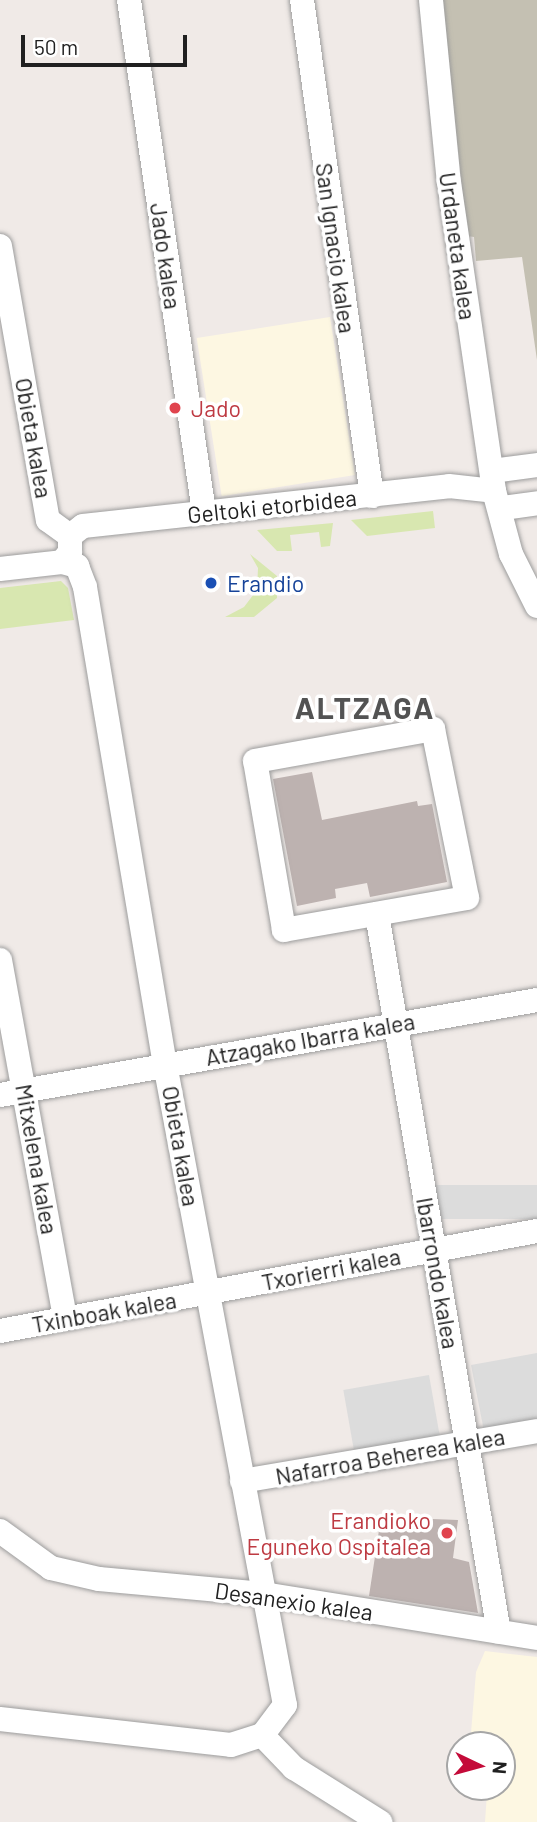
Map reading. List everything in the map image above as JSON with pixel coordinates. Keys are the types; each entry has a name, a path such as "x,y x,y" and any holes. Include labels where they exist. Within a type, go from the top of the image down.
{"street":[{"name":"Jado kalea","path":"129,0 204,512"},
{"name":"San Ignacio kalea","path":"302,0 372,496"},
{"name":"Urdaneta kalea","path":"431,0 449,182 497,490 511,554 537,606"},
{"name":"Obieta kalea","path":"0,246 48,520 76,566 85,587 165,1064 285,1705 262,1735"},
{"path":"497,490 537,465"},
{"name":"Geltoki etorbidea","path":"0,569 67,550 83,526 450,486 497,490"},
{"path":"497,490 537,503"},
{"path":"433,729 467,898 377,914 285,930 255,761 433,729"},
{"name":"Ibarrondo kalea","path":"377,914 499,1632"},
{"name":"Mitxelena kalea","path":"0,960 65,1318"},
{"name":"Atzagako Ibarra kalea","path":"0,1095 537,1000"},
{"name":"Txorierri kalea","path":"208,1293 537,1231"},
{"name":"Txinboak kalea","path":"0,1331 208,1293"},
{"name":"Nafarroa Beherea kalea","path":"242,1481 537,1431"},
{"name":"Desanexio kalea","path":"0,1531 51,1567 99,1579 263,1594 537,1637"},
{"path":"0,1719 231,1745 262,1735 294,1768 380,1822"}],"shaded area":[{"path":"442,0 537,0 537,360 522,257 476,261 474,237 467,236"},
{"path":"330,317 355,475 222,496 197,338"},
{"path":"434,1185 537,1185 537,1219 434,1219"},
{"path":"537,1353 537,1421 484,1431 471,1365"},
{"path":"429,1375 440,1437 354,1452 343,1390"},
{"path":"485,1651 537,1657 537,1822 485,1822 486,1801 516,1801 516,1731 471,1731 476,1672"}],"green space":[{"path":"433,511 435,528 367,536 351,520"},
{"path":"333,523 330,546 321,547 319,532 290,535 292,551 277,551 257,530"},
{"path":"250,554 277,576 277,598 254,617 225,617 244,607 257,590 258,568"},
{"path":"61,581 68,588 74,620 0,629 0,588"}],"building":[{"path":"312,772 322,820 417,801 418,806 432,804 447,882 370,897 367,883 335,889 336,898 297,906 273,779"},
{"path":"381,1517 458,1520 453,1558 469,1562 478,1613 369,1596"}],"place":[{"name":"Jado","path":"175,408"},
{"name":"Erandio","path":"211,583"},
{"name":"Erandioko Eguneko Ospitalea","path":"447,1533"}],"district":[{"name":"ALTZAGA","path":"365,707"}]}
